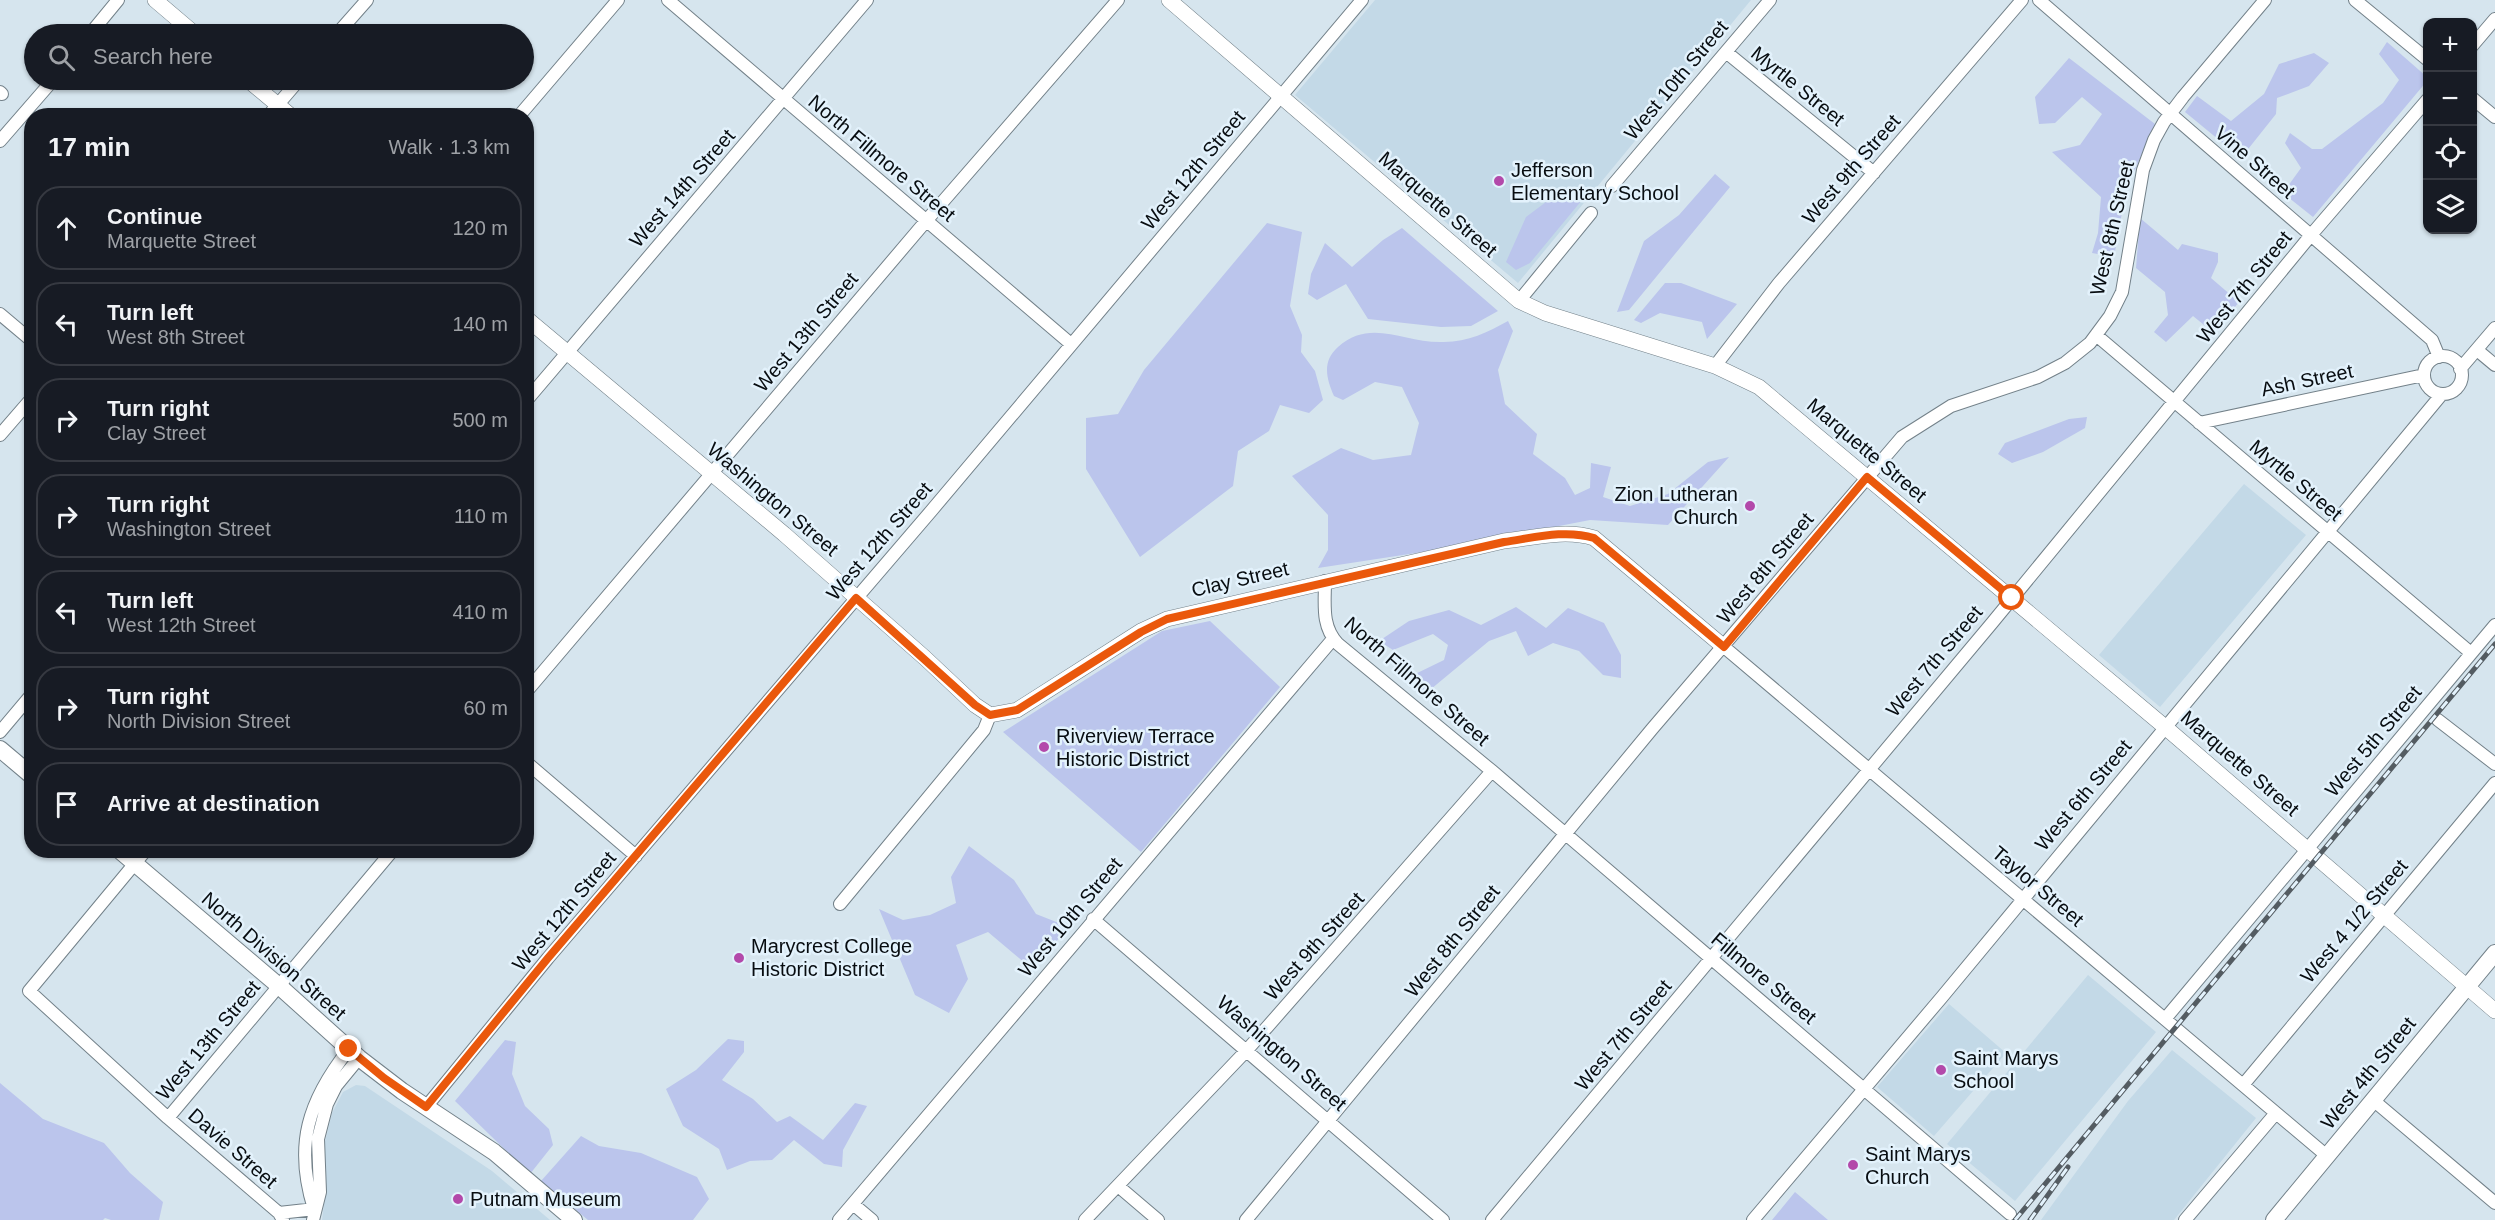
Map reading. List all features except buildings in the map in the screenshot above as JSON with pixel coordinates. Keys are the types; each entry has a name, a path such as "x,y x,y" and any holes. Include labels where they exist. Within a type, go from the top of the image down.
{"main road":[{"path":"0,749 24,769"},
{"name":"North Division Street","path":"128,858 354,1053 426,1107 494,1152 574,1220"},
{"name":"West 4th Street","path":"2274,1220 2495,953"}],"street":[{"path":"98,24 118,0"},
{"path":"154,0 183,24"},
{"path":"347,24 367,0"},
{"path":"526,108 618,0"},
{"name":"North Fillmore Street","path":"668,0 1071,344"},
{"name":"West 14th Street","path":"534,391 867,0"},
{"name":"West 13th Street","path":"534,683 926,221 1118,0"},
{"name":"Marquette Street","path":"1169,0 1518,301 1555,317 1715,366 1759,387 2165,727 2495,1011"},
{"name":"West 12th Street","path":"426,1107 541,967 1362,0"},
{"name":"West 10th Street","path":"1612,186 1770,0"},
{"name":"West 9th Street","path":"1715,366 1779,283 2022,0"},
{"name":"Vine Street","path":"2039,0 2432,340 2439,357"},
{"name":"West 8th Street","path":"1246,1220 1566,834 1902,437 1951,406 2038,377 2065,363 2090,343 2110,316 2122,292 2143,170 2154,140 2170,114 2265,0"},
{"path":"2355,0 2423,57"},
{"path":"2477,40 2495,19"},
{"name":"Myrtle Street","path":"1726,52 1874,173"},
{"path":"29,108 44,90"},
{"path":"256,90 270,108"},
{"path":"274,108 289,90"},
{"path":"2477,102 2495,117"},
{"name":"West 7th Street","path":"1492,1220 1869,770 2311,235 2423,104"},
{"path":"0,141 24,113"},
{"path":"1518,301 1591,213"},
{"path":"0,314 24,334"},
{"name":"Washington Street","path":"534,325 712,474 856,598 975,705 990,715"},
{"path":"2460,369 2451,358 2439,357 2428,363 2424,375 2428,387 2442,394 2451,392 2459,384 2460,369 2495,328"},
{"name":"Myrtle Street","path":"2096,335 2471,653"},
{"path":"2477,350 2495,366"},
{"name":"Ash Street","path":"2199,423 2424,375"},
{"name":"West 6th Street","path":"1753,1220 2442,394"},
{"path":"0,435 24,407"},
{"name":"Clay Street","path":"990,715 1017,710 1141,632 1167,619 1325,581 1504,542 1559,534 1594,538 1724,647"},
{"name":"North Fillmore Street","path":"1325,581 1325,624 1333,639 1492,771"},
{"name":"West 5th Street","path":"2165,1019 2495,625"},
{"name":"West 10th Street","path":"839,1220 1333,639"},
{"name":"Taylor Street","path":"1724,647 2327,1156"},
{"path":"0,732 24,704"},
{"path":"840,904 984,730 990,715"},
{"path":"2438,720 2495,764"},
{"path":"534,769 636,856"},
{"name":"West 9th Street","path":"1085,1220 1247,1050 1492,771"},
{"name":"Fillmore Street","path":"1492,771 2010,1214"},
{"name":"West 4 1/2 Street","path":"2243,1085 2495,783"},
{"path":"135,864 140,858"},
{"name":"West 13th Street","path":"168,1118 386,858"},
{"name":"Davie Street","path":"135,864 29,991 168,1118 281,1216 314,1214"},
{"name":"Washington Street","path":"1093,920 1443,1220"},
{"path":"314,1214 321,1192 318,1139 327,1104 354,1053"},
{"path":"2373,1100 2495,1203"},
{"path":"2185,1220 2276,1113"},
{"path":"1118,1186 1158,1220"},
{"path":"853,1204 872,1220"}],"shaded area":[{"name":"Jefferson Elementary School","path":"1375,0 1751,0 1518,283 1295,95"},
{"path":"2387,42 2423,74 2423,86 2313,217 2283,193 2301,168 2285,143 2290,133 2312,149 2322,149 2383,103 2399,80 2379,54"},
{"path":"2314,53 2329,63 2309,86 2277,98 2276,114 2241,158 2185,112 2197,96 2231,121 2264,94 2279,64"},
{"path":"2069,58 2155,124 2126,190 2114,257 2092,253 2098,233 2101,197 2052,152 2080,145 2102,114 2082,97 2055,123 2039,124 2035,97"},
{"path":"1715,174 1730,187 1629,310 1617,312 1644,241 1679,215"},
{"path":"1581,190 1587,194 1530,263 1516,270 1506,262 1526,217 1554,196"},
{"path":"2140,218 2178,250 2182,244 2218,253 2218,262 2211,278 2239,302 2214,333 2193,316 2166,342 2154,332 2168,315 2165,292 2136,268"},
{"path":"1267,223 1302,232 1290,306 1302,335 1301,352 1315,371 1323,400 1309,413 1280,405 1269,431 1238,451 1233,486 1140,557 1086,469 1086,418 1118,414 1144,370"},
{"path":"1402,228 1498,311 1471,326 1441,327 1368,319 1346,284 1317,300 1308,294 1311,274 1325,243 1352,267 1383,240"},
{"path":"1665,283 1681,283 1737,304 1707,339 1702,322 1660,313 1641,323 1634,320"},
{"path":"1508,321 1513,331 1498,370 1505,404 1537,434 1533,454 1565,478 1575,495 1590,488 1591,463 1611,467 1603,497 1630,506 1668,494 1708,462 1729,457 1668,525 1590,520 1429,551 1318,568 1328,550 1328,515 1292,476 1341,448 1373,460 1411,455 1419,423 1402,387 1375,382 1343,400 1334,396 1327,370 1333,352 1350,338 1363,334 1389,334 1430,342 1453,342 1477,336"},
{"path":"2087,417 2085,428 2043,452 2012,463 1998,454 2005,443 2069,419"},
{"path":"2244,484 2306,535 2160,707 2099,655"},
{"path":"1516,607 1546,628 1568,608 1604,623 1621,655 1621,678 1603,675 1579,651 1553,643 1528,656 1516,631 1489,641 1425,694 1407,678 1444,660 1448,645 1433,634 1393,650 1379,641 1409,621 1449,610 1481,625"},
{"path":"1210,621 1280,687 1141,852 1003,732 1162,631"},
{"path":"969,846 1014,880 1036,914 1069,927 1032,969 988,932 956,945 968,979 949,1013 915,995 879,909 903,920 930,915 956,903 951,877"},
{"path":"2088,975 2156,1032 2015,1201 1947,1144"},
{"name":"Saint Marys School","path":"1949,1004 2006,1053 1934,1136 1877,1087"},
{"path":"728,1039 744,1041 744,1052 722,1080 753,1099 777,1122 790,1116 823,1140 855,1103 867,1106 843,1150 842,1167 824,1164 794,1140 772,1160 750,1161 727,1170 719,1149 683,1126 666,1089 696,1070"},
{"path":"505,1040 516,1042 512,1074 525,1106 549,1129 553,1145 530,1174 455,1101"},
{"path":"2172,1050 2256,1118 2174,1220 2041,1220 2128,1101"},
{"path":"0,1083 43,1119 104,1143 130,1173 163,1202 159,1220 105,1218 103,1220 0,1220"},
{"path":"356,1085 365,1086 492,1171 550,1220 322,1220 326,1189 324,1146 332,1113 343,1092"},
{"path":"581,1136 599,1146 641,1153 697,1177 709,1199 693,1220 588,1220 541,1181"},
{"path":"1795,1192 1828,1220 1772,1220"}],"railway":[{"path":"2015,1220 2495,644"},
{"path":"2030,1220 2068,1167"}],"place":[{"name":"Jefferson Elementary School","path":"1499,181"},
{"name":"Zion Lutheran Church","path":"1750,506"},
{"name":"Riverview Terrace Historic District","path":"1044,747"},
{"name":"Marycrest College Historic District","path":"739,958"},
{"name":"Saint Marys School","path":"1941,1070"},
{"name":"Saint Marys Church","path":"1853,1165"},
{"name":"Putnam Museum","path":"458,1199"}],"route":[{"path":"349,1049 384,1078 426,1107 548,958 856,598 975,705 990,715 1017,710 1141,632 1167,619 1325,581 1504,542 1559,534 1594,538 1724,647 1867,477 2012,598"}]}
